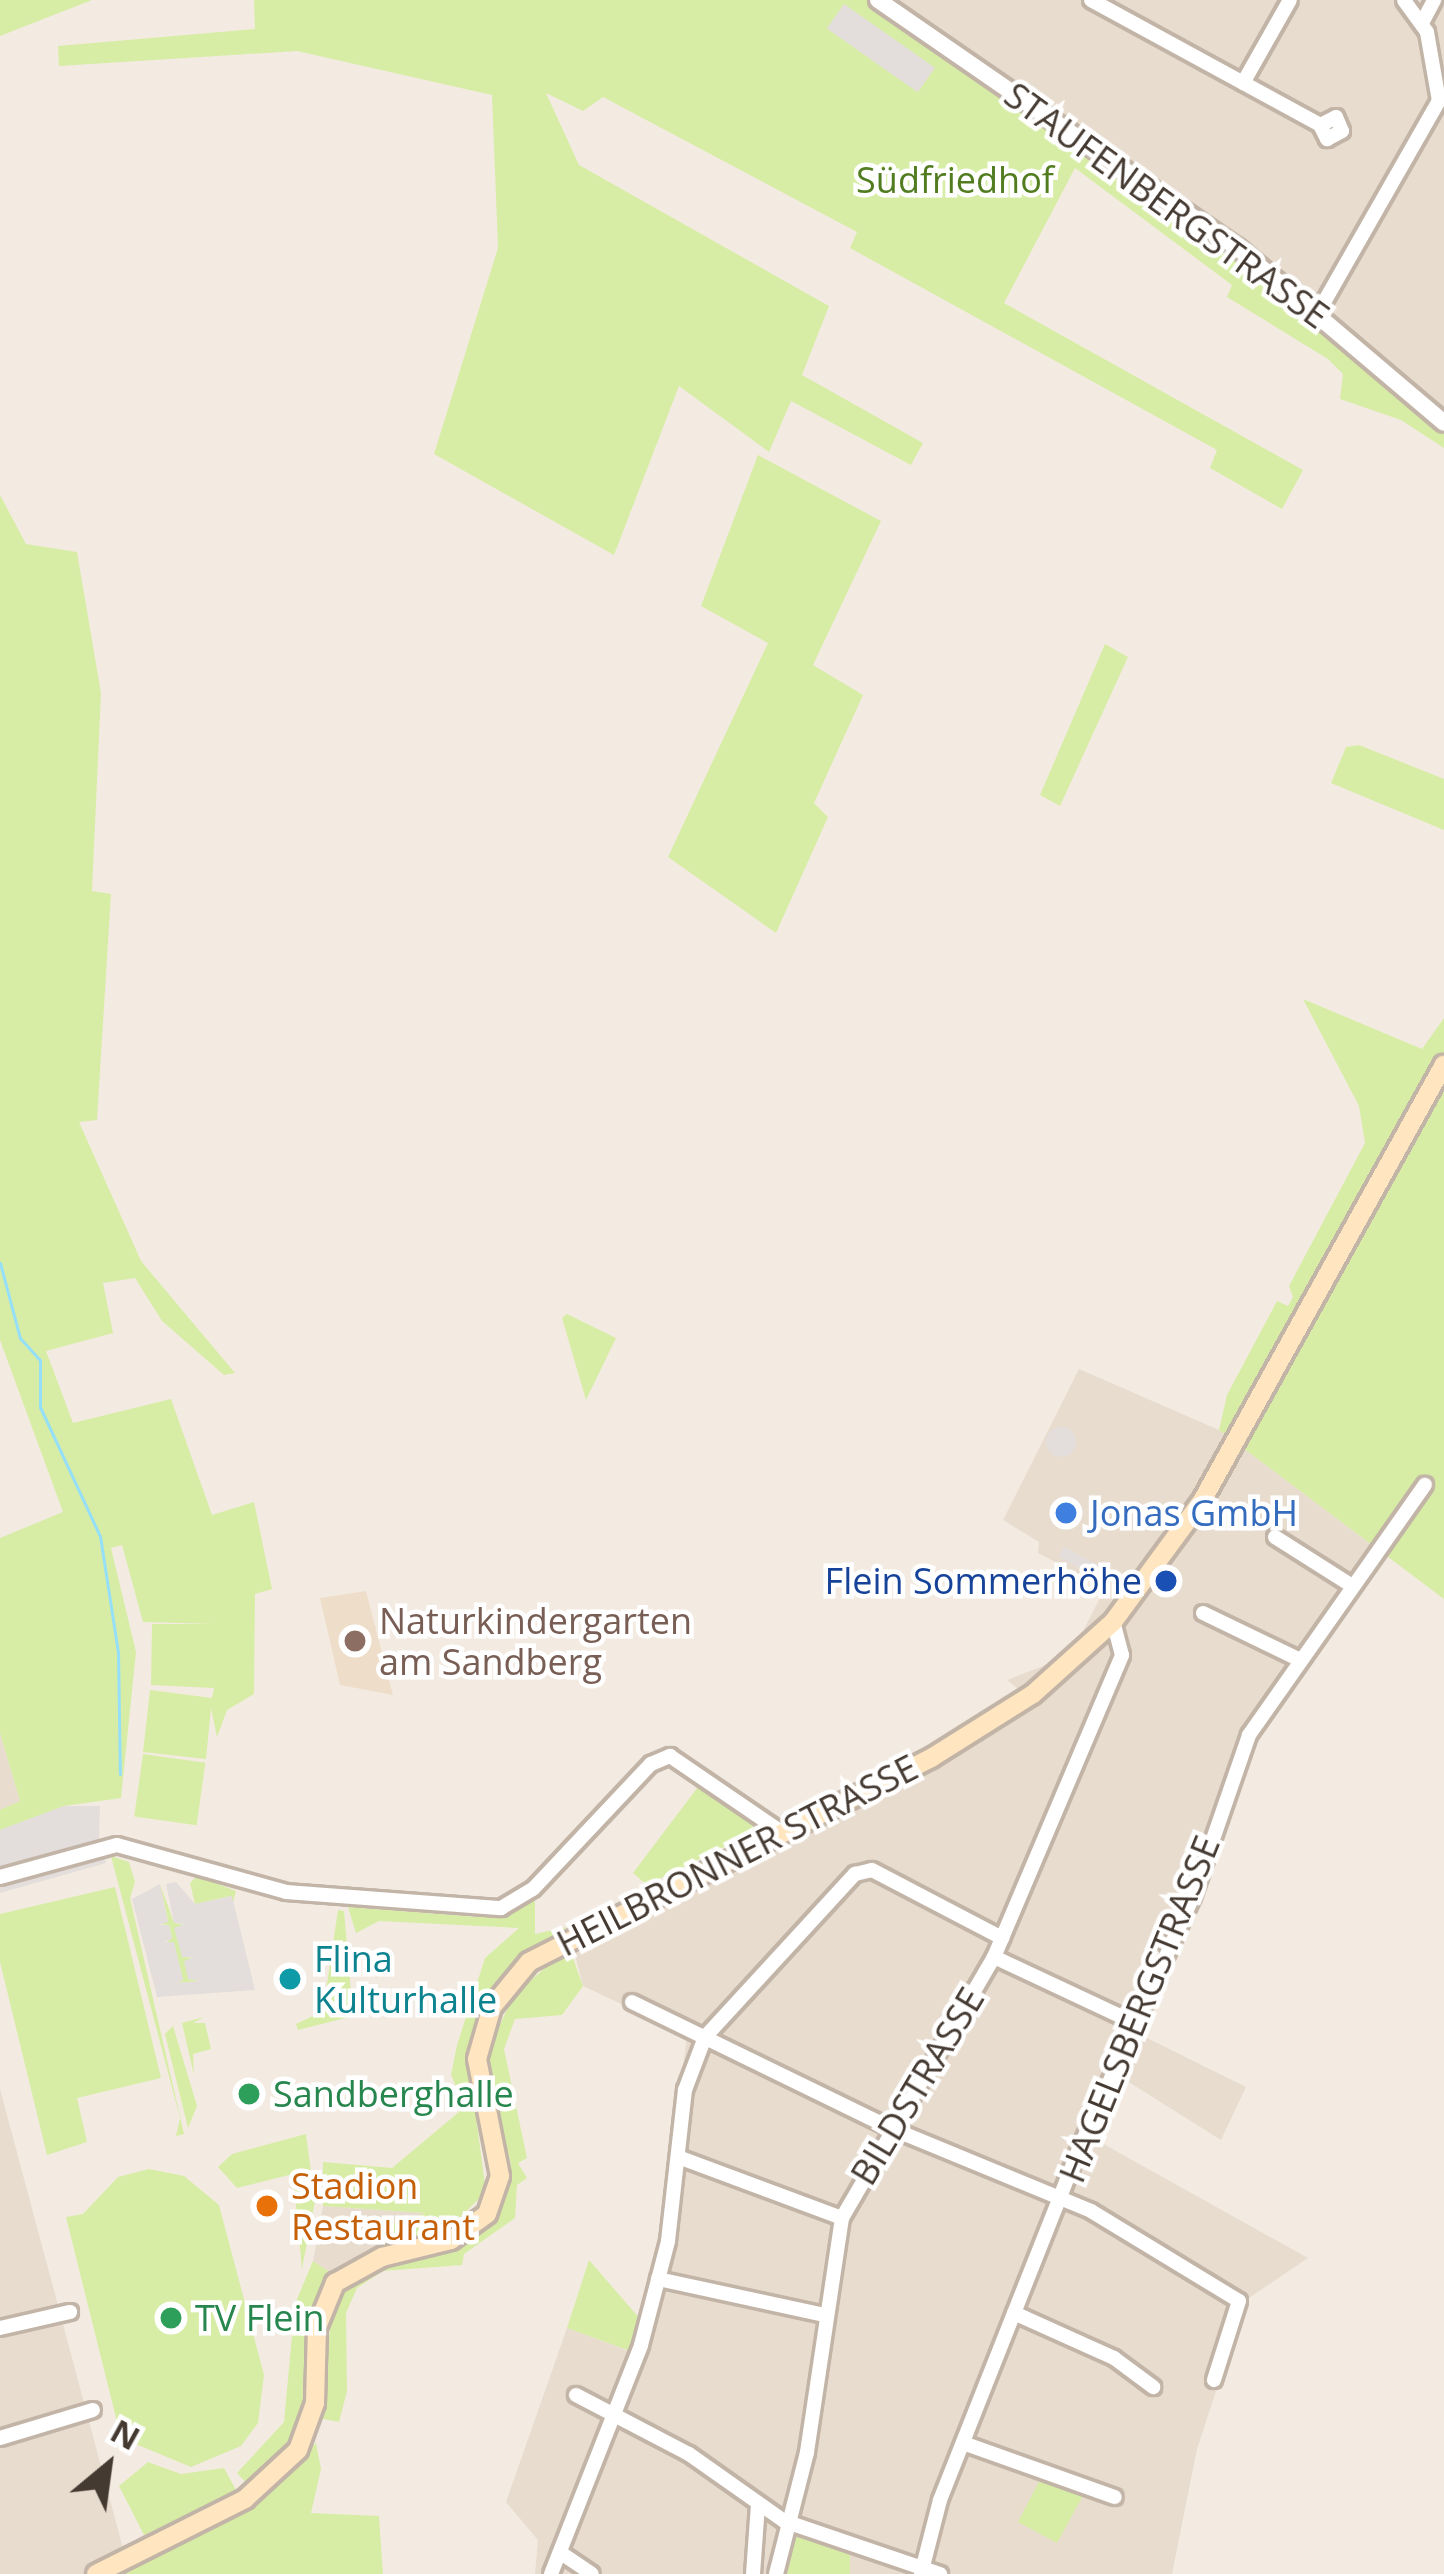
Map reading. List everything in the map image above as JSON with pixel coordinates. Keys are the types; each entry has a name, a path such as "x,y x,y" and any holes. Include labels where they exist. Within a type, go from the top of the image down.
{"main road":[{"name":"HEILBRONNER STRASSE","path":"96,2574 245,2498 298,2450 315,2403 317,2327 335,2283 351,2268 451,2240 487,2214 500,2176 477,2059 492,2007 508,1984 562,1941 783,1833 998,1718 1113,1622 1202,1502 1444,1065"}],"street":[{"name":"STAUFENBERGSTRASSE","path":"878,0 1319,311 1444,423"},
{"path":"1091,0 1320,125"},
{"path":"1243,82 1290,0"},
{"path":"1319,311 1442,100 1423,21 1404,0"},
{"path":"1423,21 1434,0"},
{"name":"HAGELSBERGSTRASSE","path":"921,2572 963,2443 1061,2197 1193,1897 1249,1735 1349,1584 1425,1485"},
{"path":"1275,1537 1349,1584"},
{"path":"1204,1613 1298,1659"},
{"name":"BILDSTRASSE","path":"776,2574 784,2521 807,2452 842,2218 890,2128 994,1957 1122,1655 1113,1622"},
{"path":"0,1877 117,1846 256,1886 501,1908 532,1889 651,1764 670,1756 783,1833"},
{"path":"551,2574 619,2413 658,2279 686,2090 705,2037 855,1874 872,1870 1002,1938"},
{"path":"994,1957 1136,2023"},
{"path":"632,2002 890,2128 1061,2197 1239,2300 1214,2380"},
{"path":"678,2157 842,2218"},
{"path":"658,2279 825,2315"},
{"path":"0,2329 70,2312"},
{"path":"1014,2313 1114,2358 1153,2387"},
{"path":"576,2395 619,2413 784,2521 921,2572 940,2574"},
{"path":"0,2438 93,2410"},
{"path":"963,2443 1115,2497"},
{"path":"753,2574 758,2505"},
{"path":"561,2553 592,2574"}],"shaded area":[{"path":"891,0 1444,0 1444,412 1312,306"},
{"path":"844,4 935,68 918,92 827,29"},
{"path":"1079,1369 1219,1430 1380,1551 1255,1737 1194,1913 1137,2033 1246,2087 1221,2140 1119,2076 1091,2137 1308,2258 1246,2300 1197,2449 1172,2574 535,2574 538,2540 506,2502 567,2328 632,2352 659,2265 687,2035 583,1986 574,1951 950,1734 1018,1689 1007,1680 1048,1664 1080,1637 1105,1588 1038,1553 1039,1542 1003,1520"},
{"path":"1061,1427 1072,1431 1076,1442 1072,1453 1061,1457 1050,1453 1046,1442 1050,1431"},
{"path":"1064,1547 1110,1571 1105,1581 1059,1557"},
{"name":"Naturkindergarten am Sandberg","path":"366,1591 393,1695 340,1685 320,1598"},
{"path":"0,1733 20,1801 0,1810"},
{"path":"64,1806 100,1806 99,1841 0,1871 0,1830"},
{"path":"103,1853 106,1863 0,1893 0,1884"},
{"path":"176,1882 195,1904 232,1896 255,1990 157,1997 132,1899 160,1884 168,1922 159,1925 169,1925 172,1939 164,1942 174,1942 183,1980 177,1983 200,1981 188,1979 184,1961 194,1957 182,1957 174,1928 185,1924 174,1923 166,1884"},
{"path":"0,2089 124,2552 115,2574 0,2574"},
{"path":"323,2206 427,2213 383,2228 385,2243 331,2273 313,2261"}],"green space":[{"path":"0,0 92,0 0,36"},
{"name":"Südfriedhof","path":"254,0 891,0 1428,399 1444,412 1444,448 1401,420 1340,399 1343,374 1328,359 1227,297 1232,285 1075,168 1004,303 1303,470 1282,509 1210,468 1217,450 850,248 857,232 603,97 583,111 546,93 579,165 829,306 802,375 923,443 911,465 791,401 769,452 679,386 614,555 434,454 498,248 492,95 297,51 59,66 58,46 255,29"},
{"path":"758,455 881,521 813,665 863,695 814,803 828,817 776,933 668,857 768,643 701,606"},
{"path":"0,495 26,544 77,552 101,693 92,891 111,894 97,1120 79,1122 141,1261 235,1373 224,1375 162,1321 135,1278 103,1283 113,1333 46,1351 73,1423 171,1399 212,1515 254,1502 272,1589 255,1594 254,1694 227,1710 217,1737 211,1708 206,1759 143,1752 150,1690 212,1698 214,1688 151,1685 152,1624 215,1624 143,1622 122,1545 111,1548 136,1652 121,1798 64,1806 0,1830 0,1810 20,1801 0,1733 0,1538 63,1512 0,1340"},
{"path":"1105,644 1128,657 1060,806 1040,795"},
{"path":"1359,745 1444,779 1444,830 1331,783 1346,747"},
{"path":"1303,999 1422,1049 1444,1018 1444,1599 1219,1430 1227,1395 1277,1301 1288,1306 1293,1297 1289,1286 1365,1143 1359,1106"},
{"path":"567,1314 616,1338 586,1400 562,1318"},
{"path":"143,1754 205,1763 197,1825 134,1816"},
{"path":"704,1779 762,1828 647,1885 633,1873"},
{"path":"111,1856 129,1862 135,1882 130,1898 184,2134 176,2136 180,2118"},
{"path":"197,1876 236,1891 233,1903 231,1896 195,1904 190,1883"},
{"path":"160,1884 174,1923 185,1925 182,1957 195,1958 189,1979 200,1981 174,1983 183,1980 174,1943 164,1944 172,1938 169,1925 159,1924 168,1921"},
{"path":"115,1887 161,2078 77,2098 87,2142 47,2155 0,1962 0,1914"},
{"path":"535,1898 535,1934 567,1927 497,1980 468,2057 486,2192 448,2229 385,2243 382,2229 425,2213 323,2206 323,2162 392,2168 465,2107 451,2075 457,2045 485,1958 519,1928 379,1921 356,1933 348,1907 477,1917 506,1915"},
{"path":"338,1910 344,1911 353,2016 298,2030 296,2024 323,2011"},
{"path":"569,1947 583,1986 562,2015 515,2019 504,2049 527,2158 518,2163 527,2178 517,2185 515,2218 464,2254 462,2265 383,2271 357,2288 346,2313 347,2391 339,2422 323,2419 331,2313 348,2285 375,2268 456,2249 497,2217 511,2164 489,2084 490,2047 513,1996"},
{"path":"204,2017 193,2023 205,2023 211,2049 193,2054 194,2075 182,2023"},
{"path":"173,2026 197,2106 188,2128 165,2034"},
{"path":"306,2134 315,2201 302,2269 293,2174 237,2188 218,2167 232,2154"},
{"path":"149,2169 184,2176 219,2205 264,2375 258,2423 241,2446 191,2467 121,2438 66,2217 83,2214 118,2177"},
{"path":"589,2260 641,2320 633,2352 567,2328"},
{"path":"313,2261 331,2273 308,2327 304,2422 249,2486 237,2473 284,2422 295,2304"},
{"path":"316,2443 321,2469 311,2513 379,2516 383,2574 115,2574 260,2501"},
{"path":"148,2462 181,2474 224,2468 237,2492 144,2535 119,2486"},
{"path":"1041,2478 1085,2492 1057,2543 1018,2522"},
{"path":"794,2534 850,2555 850,2574 781,2574"}],"waterway":[{"path":"0,1263 20,1338 40,1360 40,1407 100,1536 118,1652 120,1774"}],"place":[{"name":"Jonas GmbH","path":"1066,1513"},
{"name":"Flein Sommerhöhe","path":"1166,1581"},
{"name":"Naturkindergarten am Sandberg","path":"355,1641"},
{"name":"Flina Kulturhalle","path":"290,1979"},
{"name":"Sandberghalle","path":"249,2094"},
{"name":"Stadion Restaurant","path":"267,2206"},
{"name":"TV Flein","path":"171,2318"}]}
